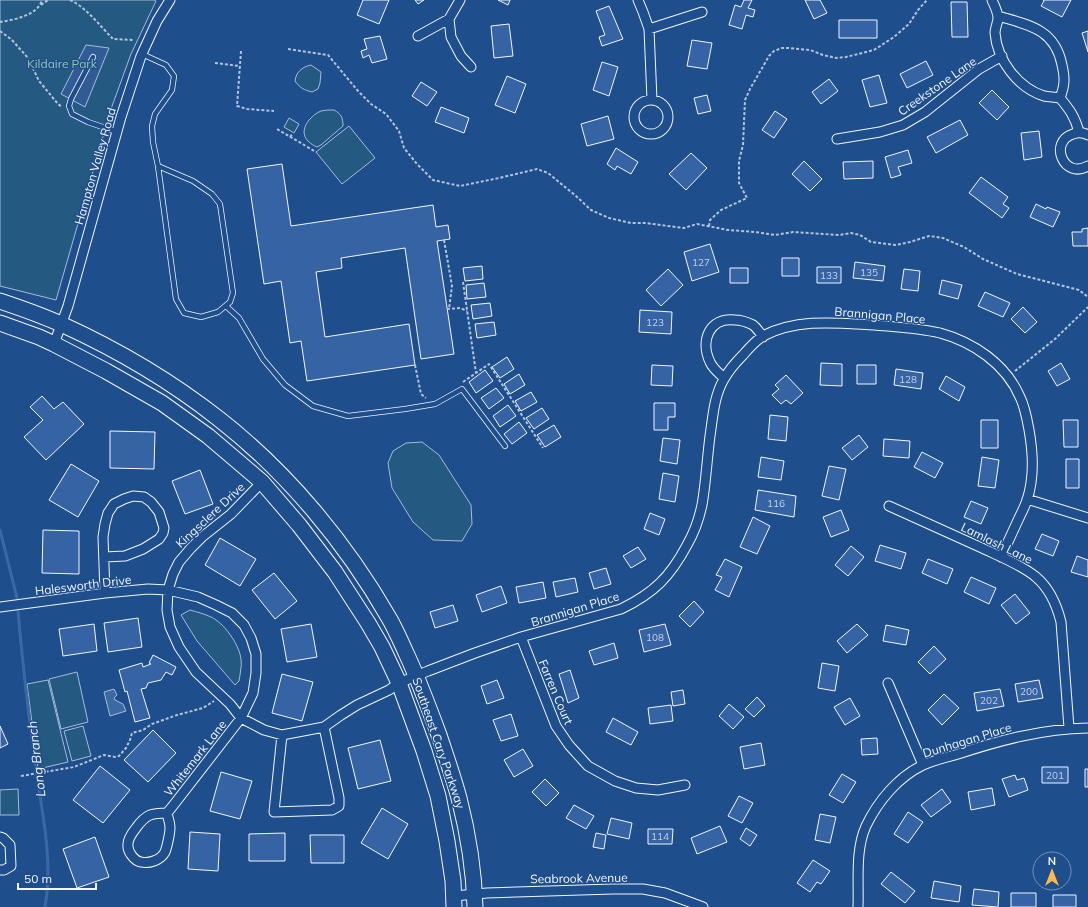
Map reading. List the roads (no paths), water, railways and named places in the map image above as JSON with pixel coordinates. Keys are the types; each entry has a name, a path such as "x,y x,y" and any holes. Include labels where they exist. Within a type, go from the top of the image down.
{"main road":[{"name":"Southeast Cary Parkway","path":"0,301 61,324 115,352 174,386 219,419 274,467 325,524 352,561 390,619 417,676 459,798 466,832 475,900"},
{"name":"Southeast Cary Parkway","path":"0,323 54,344 106,371 162,403 208,436 262,482 299,525 335,572 372,629 400,683 438,796 448,841 454,901"}],"street":[{"name":"Hampton Valley Road","path":"54,344 68,306 116,132 142,54 157,21 170,0"},
{"path":"418,36 449,19 460,0"},
{"path":"638,0 649,29 652,100"},
{"path":"992,0 998,16 995,33 998,46 1009,70 1018,82 1032,91 1045,96 1060,98 1071,112 1084,134"},
{"path":"649,29 702,12"},
{"path":"998,16 1032,26 1042,32 1055,45 1060,55 1064,82 1060,98"},
{"path":"449,19 451,37 461,56 471,67"},
{"name":"Creekstone Lane","path":"837,139 880,132 903,125 925,112 980,69 1002,56"},
{"path":"1084,134 1073,133 1068,136 1061,145 1060,151 1061,157 1068,166 1080,169 1088,166"},
{"path":"724,378 710,362 707,350 706,340 712,328 724,320 742,321 752,325 763,337"},
{"name":"Brannigan Place","path":"400,683 475,652 521,637 621,609 650,592 671,572 680,559 693,533 701,507 714,407 724,378 732,366 755,342 778,330 787,328 816,322 830,322 926,330 954,338 975,348 992,360 1007,376 1020,396 1024,409 1030,435 1032,465 1027,499 1001,557"},
{"name":"Kingsclere Drive","path":"262,482 231,514 202,537 191,548 179,562 173,574 168,590 167,610 170,627 179,647 196,672 230,704 241,718 264,730 282,735 324,727 357,705 389,690 400,683"},
{"path":"104,557 125,556 143,549 159,539 164,528 159,512 152,502 144,498 133,496 124,498 114,504 108,513 103,537 105,593"},
{"path":"1027,499 1088,518"},
{"name":"Lamlash Lane","path":"889,506 1001,557 1037,578 1046,588 1054,600 1061,622 1069,728"},
{"name":"Halesworth Drive","path":"0,607 105,593 148,589 168,590"},
{"path":"168,590 198,597 216,605 232,613 244,625 251,638 256,654 256,673 253,693 241,718"},
{"name":"Farren Court","path":"521,637 556,726 569,746 588,766 615,781 636,788 658,790 685,785"},
{"path":"888,683 923,765"},
{"name":"Whitemark Lane","path":"167,813 154,813 148,816 141,821 132,833 128,844 129,852 135,859 140,862 151,862 165,853 170,829 167,813 241,718"},
{"path":"282,735 274,812 332,810 339,806 339,798 324,727"},
{"name":"Dunhagan Place","path":"858,907 860,853 866,826 878,805 891,789 907,775 923,765 1027,734 1069,728 1088,728"},
{"path":"0,837 10,845 11,866 4,870 0,870"},
{"name":"Seabrook Avenue","path":"454,901 613,889 643,889 665,893 703,907"}],"lane":[{"path":"142,54 166,66 174,76 172,90 155,114 152,126 153,142 158,166 176,299 184,313 201,317 218,312 230,302 233,292 220,204 212,194 193,181 158,166"},
{"path":"92,57 70,99 70,110 72,114 88,122 116,132"},
{"path":"226,306 239,318 262,359 285,385 313,406 348,416 435,404 462,389 505,446"}],"waterway":[{"name":"Long Branch","path":"0,530 17,598"},
{"name":"Long Branch","path":"18,612 34,755 48,857 45,907"}],"park label":[{"name":"Kildaire Park","path":"62,63"}]}
